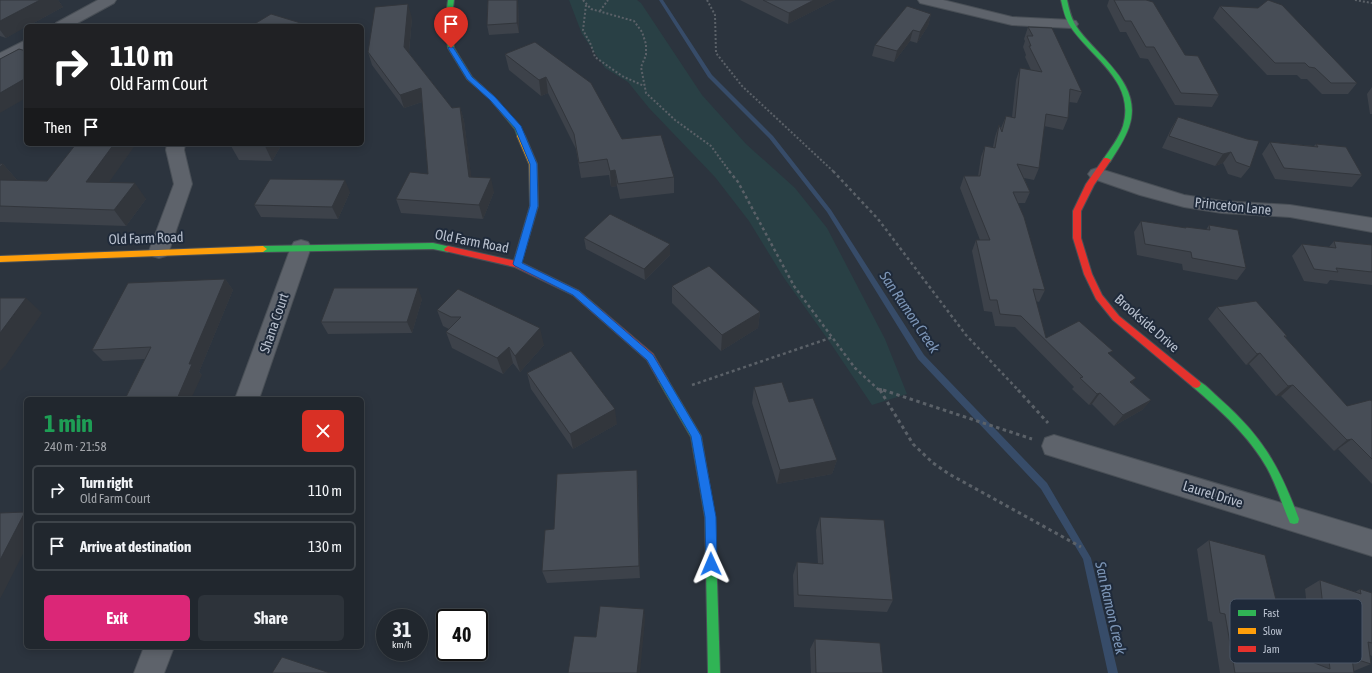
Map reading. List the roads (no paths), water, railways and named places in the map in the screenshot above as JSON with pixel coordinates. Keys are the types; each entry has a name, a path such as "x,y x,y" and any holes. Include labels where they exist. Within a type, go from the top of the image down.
{"street":[{"path":"65,24 109,0"},
{"path":"451,0 448,23 451,48 469,78 492,98 518,128 533,164 534,206 518,264"},
{"path":"925,0 1012,21 1071,24"},
{"name":"Brookside Drive","path":"1064,0 1065,14 1071,24 1118,75 1125,87 1129,99 1130,109 1121,137 1086,191 1077,210 1076,224 1078,242 1092,284 1103,304 1118,319 1193,380 1242,426 1266,456 1277,475 1294,519"},
{"path":"0,59 24,46"},
{"path":"158,251 183,184 175,150 176,146"},
{"name":"Princeton Lane","path":"1097,174 1147,191 1184,201 1222,207 1290,211 1372,225"},
{"name":"Old Farm Road","path":"0,258 158,251 301,247 433,246 518,264 576,293 650,357 672,392 696,436 710,517 714,673"},
{"name":"Shana Court","path":"248,397 301,247"},
{"name":"Laurel Drive","path":"1061,448 1372,543"},
{"path":"149,673 158,649"}],"waterway":[{"name":"San Ramon Creek","path":"661,0 710,76 771,137 829,211 921,357 1044,486 1087,558 1113,673"}]}
